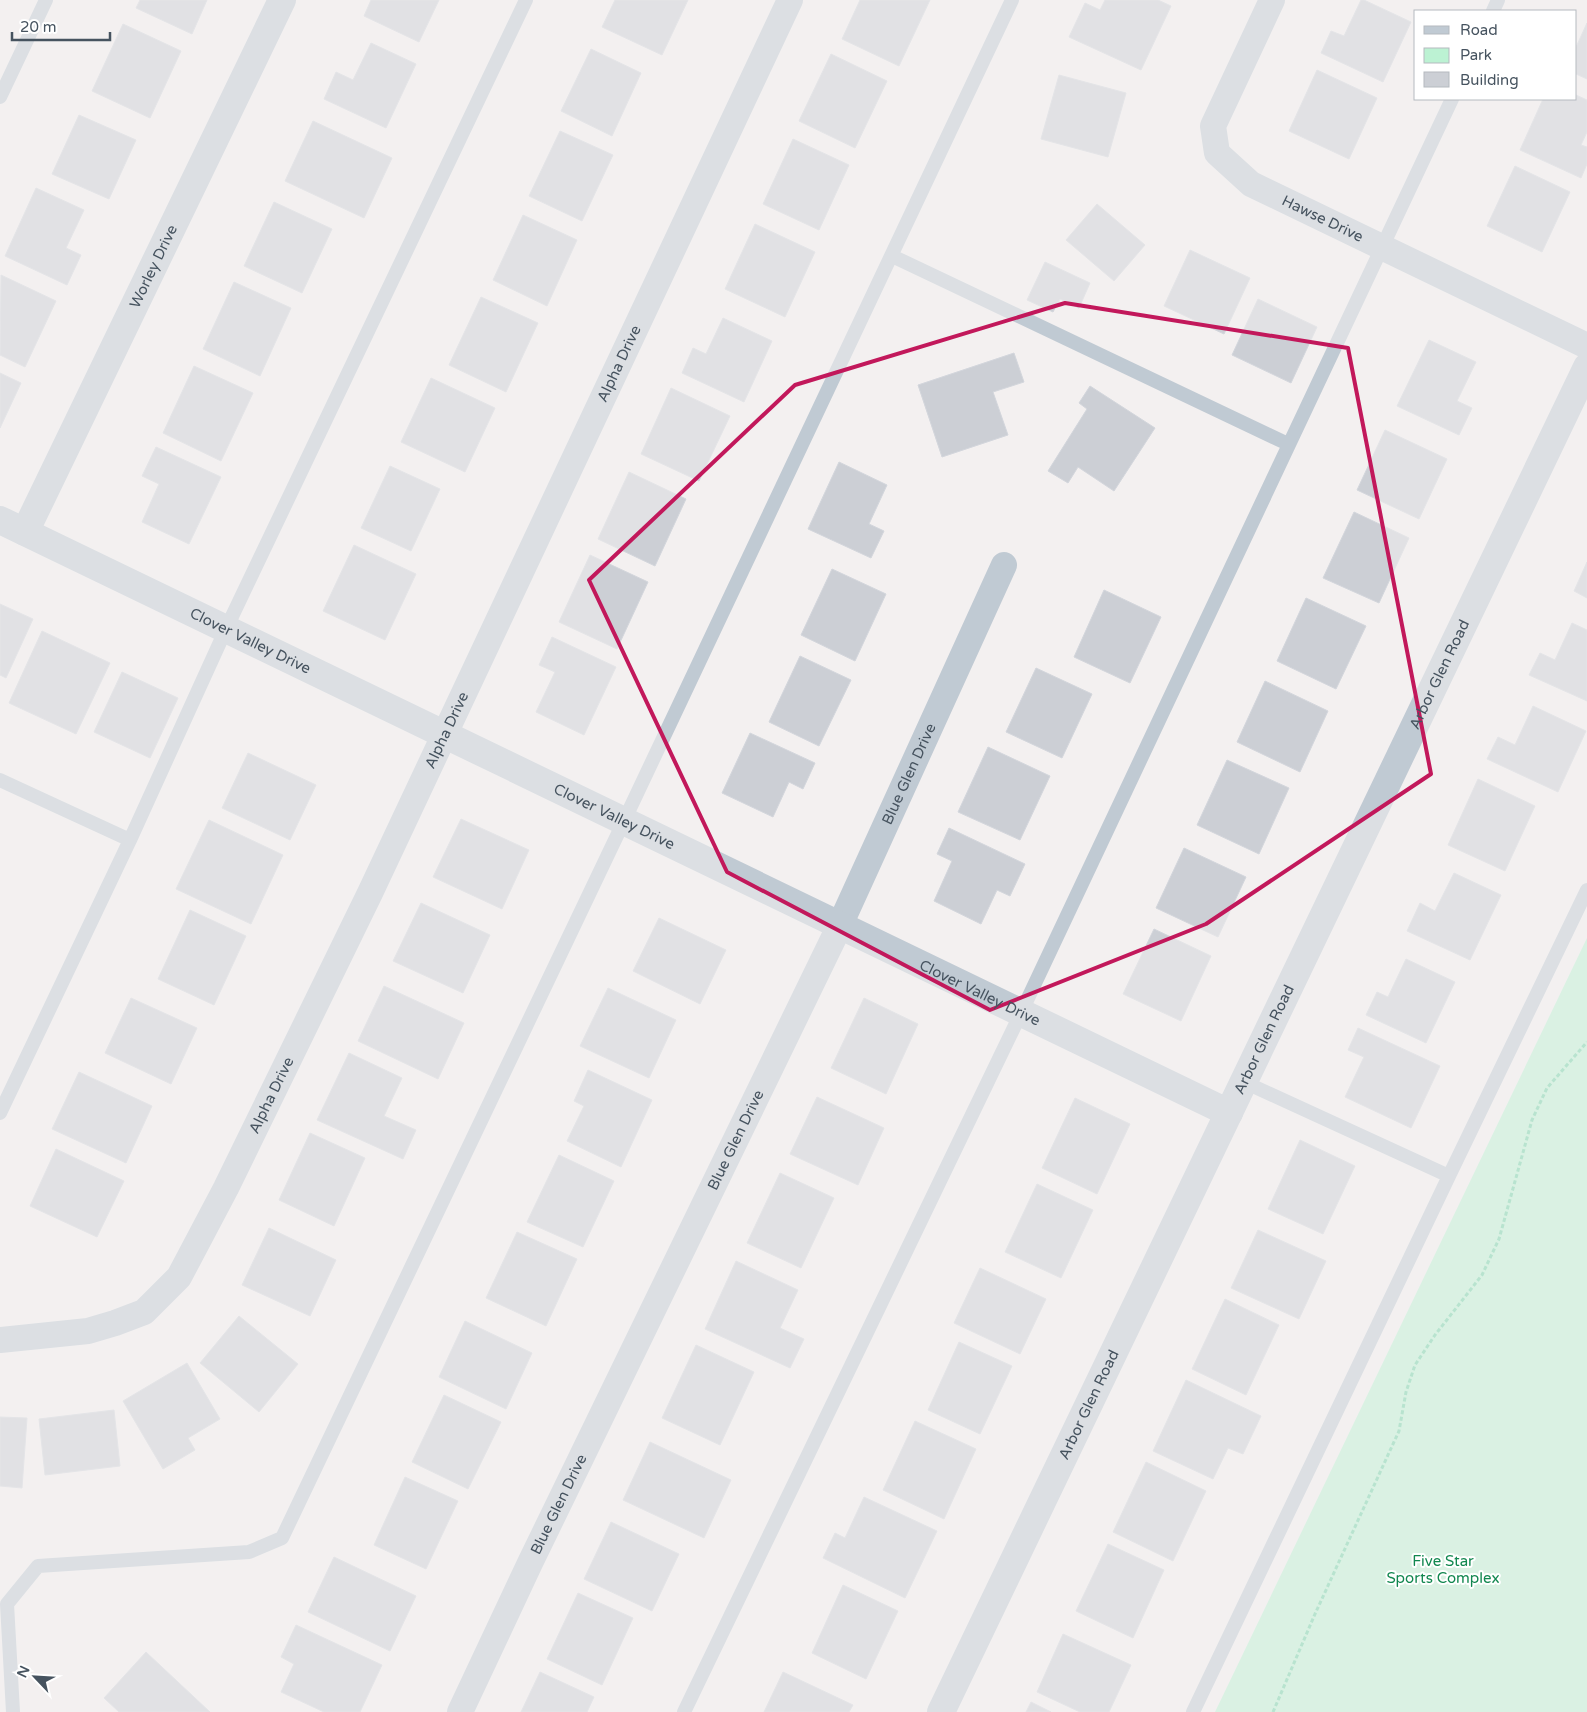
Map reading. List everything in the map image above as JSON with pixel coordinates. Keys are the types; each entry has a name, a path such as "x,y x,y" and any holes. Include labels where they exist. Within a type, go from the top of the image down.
{"street":[{"name":"Worley Drive","path":"25,532 282,0"},
{"name":"Alpha Drive","path":"0,1340 88,1331 115,1323 144,1312 179,1277 226,1188 370,893 790,0"},
{"name":"Hawse Drive","path":"1272,0 1213,126 1217,153 1251,184 1587,346"},
{"name":"Arbor Glen Road","path":"941,1712 1587,367"},
{"name":"Clover Valley Drive","path":"0,520 1229,1113"},
{"name":"Blue Glen Drive","path":"460,1712 530,1563 840,925 1004,565"}],"lane":[{"path":"0,97 46,0"},
{"path":"0,1113 130,840 226,629 526,0"},
{"path":"13,1712 7,1604 38,1566 249,1552 282,1538 624,821 1012,0"},
{"path":"684,1712 1021,1013 1452,100"},
{"path":"892,256 1288,444"},
{"path":"0,780 130,840"},
{"path":"1193,1712 1587,890"},
{"path":"1244,1082 1449,1176"}],"path":[{"path":"1273,1712 1315,1614 1399,1431 1406,1392 1415,1365 1435,1335 1482,1274 1499,1239 1532,1120 1546,1088 1587,1042"}],"highlighted area":[{"path":"1065,303 1348,348 1431,774 1206,924 990,1010 727,872 589,580 795,385"}],"green space":[{"name":"Five Star Sports Complex","path":"1587,938 1587,1712 1215,1712"}],"building":[{"path":"140,0 207,0 192,34 136,8"},
{"path":"371,0 439,0 419,42 364,16"},
{"path":"615,0 688,0 662,55 602,27"},
{"path":"860,0 930,0 899,66 842,39"},
{"path":"1105,0 1158,0 1171,6 1141,70 1069,37 1085,3 1100,10"},
{"path":"1361,0 1411,22 1383,82 1321,53 1331,31 1344,36"},
{"path":"1587,23 1587,79 1577,74 1577,45"},
{"path":"123,24 181,51 150,118 92,91"},
{"path":"371,43 416,64 386,128 324,99 336,72 353,80"},
{"path":"591,49 641,73 612,136 561,111"},
{"path":"831,54 887,81 855,148 799,121"},
{"path":"1317,70 1377,98 1349,159 1289,131"},
{"path":"1059,75 1126,93 1108,157 1041,139"},
{"path":"1577,95 1587,100 1587,132 1581,145 1587,147 1587,164 1581,178 1520,150 1543,100 1577,100"},
{"path":"79,115 136,140 109,199 52,174"},
{"path":"313,121 392,158 364,218 285,181"},
{"path":"560,131 613,155 582,221 529,196"},
{"path":"793,139 849,165 819,230 763,204"},
{"path":"1515,166 1570,192 1542,252 1487,226"},
{"path":"36,188 84,210 66,248 81,255 67,285 5,256"},
{"path":"274,202 332,229 302,293 244,266"},
{"path":"1097,204 1145,245 1114,281 1066,240"},
{"path":"523,215 577,240 547,306 493,280"},
{"path":"755,224 815,252 785,317 725,289"},
{"path":"1190,250 1250,278 1224,334 1164,306"},
{"path":"1045,262 1090,283 1079,308 1060,299 1053,312 1027,300"},
{"path":"1,275 56,301 25,367 0,355"},
{"path":"234,282 291,308 260,376 203,349"},
{"path":"481,297 538,323 506,392 449,365"},
{"path":"1258,299 1317,327 1291,383 1232,355"},
{"path":"723,318 772,341 744,402 682,373 693,348 706,354"},
{"path":"1429,340 1476,362 1457,401 1472,408 1459,435 1397,406"},
{"path":"1014,353 1024,382 993,392 1008,435 942,457 918,385"},
{"path":"194,366 253,393 221,461 163,433"},
{"path":"0,373 21,383 0,428"},
{"path":"431,378 495,408 465,472 401,442"},
{"path":"1090,386 1155,428 1114,491 1078,467 1068,483 1048,471 1087,409 1079,403"},
{"path":"671,388 730,416 699,481 641,454"},
{"path":"1385,430 1447,459 1419,519 1357,490"},
{"path":"156,447 221,477 189,544 142,522 159,484 142,476"},
{"path":"839,462 887,485 869,524 884,531 871,558 808,529"},
{"path":"390,466 440,489 411,551 361,528"},
{"path":"629,472 686,499 655,566 598,539"},
{"path":"1354,512 1409,538 1379,603 1323,578"},
{"path":"354,545 416,574 385,640 323,611"},
{"path":"590,555 648,582 617,649 559,622"},
{"path":"1587,562 1587,598 1574,591"},
{"path":"832,569 886,594 855,661 801,635"},
{"path":"1104,590 1161,617 1130,683 1074,657"},
{"path":"1306,598 1366,626 1336,689 1277,661"},
{"path":"0,604 33,619 6,678 0,675"},
{"path":"1572,623 1587,630 1587,701 1529,675 1540,653 1555,660"},
{"path":"42,631 110,663 76,734 9,703"},
{"path":"552,637 616,667 584,735 536,712 555,672 539,665"},
{"path":"800,656 851,680 819,746 769,722"},
{"path":"1036,668 1092,694 1062,758 1006,732"},
{"path":"122,672 178,698 150,758 94,732"},
{"path":"1265,681 1328,711 1300,772 1237,742"},
{"path":"1533,706 1586,731 1558,792 1487,759 1498,737 1515,745"},
{"path":"750,733 815,763 803,789 789,782 773,817 722,793"},
{"path":"988,747 1050,776 1020,840 958,812"},
{"path":"248,753 316,785 290,840 222,808"},
{"path":"1227,760 1289,788 1259,854 1197,825"},
{"path":"1478,779 1535,806 1505,871 1448,845"},
{"path":"461,819 529,850 502,909 433,877"},
{"path":"209,820 283,855 251,924 176,889"},
{"path":"949,828 1025,864 1010,896 997,890 981,924 934,901 952,861 937,854"},
{"path":"1184,848 1246,877 1218,937 1156,908"},
{"path":"1454,873 1501,895 1470,960 1407,931 1420,903 1435,911"},
{"path":"421,903 490,935 463,993 393,961"},
{"path":"190,910 246,936 214,1005 158,979"},
{"path":"659,918 726,950 700,1004 633,971"},
{"path":"1154,929 1211,956 1181,1021 1123,994"},
{"path":"1406,959 1455,982 1426,1043 1366,1015 1377,992 1388,997"},
{"path":"384,986 464,1023 438,1079 358,1041"},
{"path":"608,988 676,1020 649,1078 580,1046"},
{"path":"131,998 197,1028 171,1084 105,1053"},
{"path":"864,998 918,1024 886,1094 831,1068"},
{"path":"1358,1028 1440,1066 1411,1128 1345,1097 1364,1057 1348,1050"},
{"path":"349,1053 402,1078 384,1116 416,1130 403,1159 317,1120"},
{"path":"588,1070 652,1100 621,1167 567,1141 584,1106 574,1101"},
{"path":"79,1072 152,1106 126,1163 52,1129"},
{"path":"817,1097 884,1128 858,1185 790,1154"},
{"path":"1075,1098 1130,1124 1097,1194 1042,1168"},
{"path":"310,1133 365,1158 334,1226 279,1200"},
{"path":"1300,1140 1355,1166 1323,1234 1268,1209"},
{"path":"56,1149 124,1181 97,1237 30,1206"},
{"path":"559,1155 614,1181 583,1247 527,1222"},
{"path":"780,1173 834,1198 801,1268 747,1243"},
{"path":"1037,1184 1093,1210 1061,1278 1005,1252"},
{"path":"269,1228 336,1260 310,1316 242,1285"},
{"path":"1258,1230 1326,1261 1299,1319 1231,1288"},
{"path":"517,1232 577,1259 546,1326 486,1298"},
{"path":"736,1261 798,1290 780,1328 804,1339 790,1368 705,1329"},
{"path":"980,1268 1046,1299 1020,1354 954,1323"},
{"path":"1225,1299 1279,1325 1246,1395 1192,1369"},
{"path":"239,1316 298,1364 259,1412 200,1363"},
{"path":"465,1321 532,1353 506,1409 439,1377"},
{"path":"959,1342 1012,1366 980,1434 928,1410"},
{"path":"696,1345 754,1372 720,1445 662,1418"},
{"path":"187,1363 220,1419 188,1438 195,1450 163,1469 123,1401"},
{"path":"1186,1380 1261,1416 1243,1454 1228,1448 1213,1479 1153,1451"},
{"path":"444,1395 501,1422 468,1489 412,1462"},
{"path":"114,1410 120,1466 45,1475 39,1419"},
{"path":"0,1417 27,1418 22,1488 0,1486"},
{"path":"915,1421 976,1449 944,1519 883,1490"},
{"path":"650,1442 731,1480 704,1538 623,1500"},
{"path":"1146,1462 1206,1491 1173,1561 1113,1532"},
{"path":"405,1477 458,1501 426,1569 374,1545"},
{"path":"864,1497 937,1531 905,1598 823,1558 835,1533 845,1538"},
{"path":"611,1522 679,1554 652,1611 584,1579"},
{"path":"1108,1544 1164,1570 1133,1638 1076,1611"},
{"path":"334,1557 416,1596 390,1651 308,1612"},
{"path":"843,1585 898,1611 866,1679 812,1653"},
{"path":"578,1593 633,1618 602,1685 547,1659"},
{"path":"296,1625 382,1665 360,1712 324,1712 281,1692 294,1664 281,1657"},
{"path":"1063,1634 1131,1665 1109,1712 1080,1712 1037,1692"},
{"path":"146,1652 210,1712 119,1712 104,1698"},
{"path":"540,1672 594,1697 587,1712 521,1712"},
{"path":"783,1672 853,1705 849,1712 764,1712"},
{"path":"1031,1702 1051,1712 1026,1712"}]}
